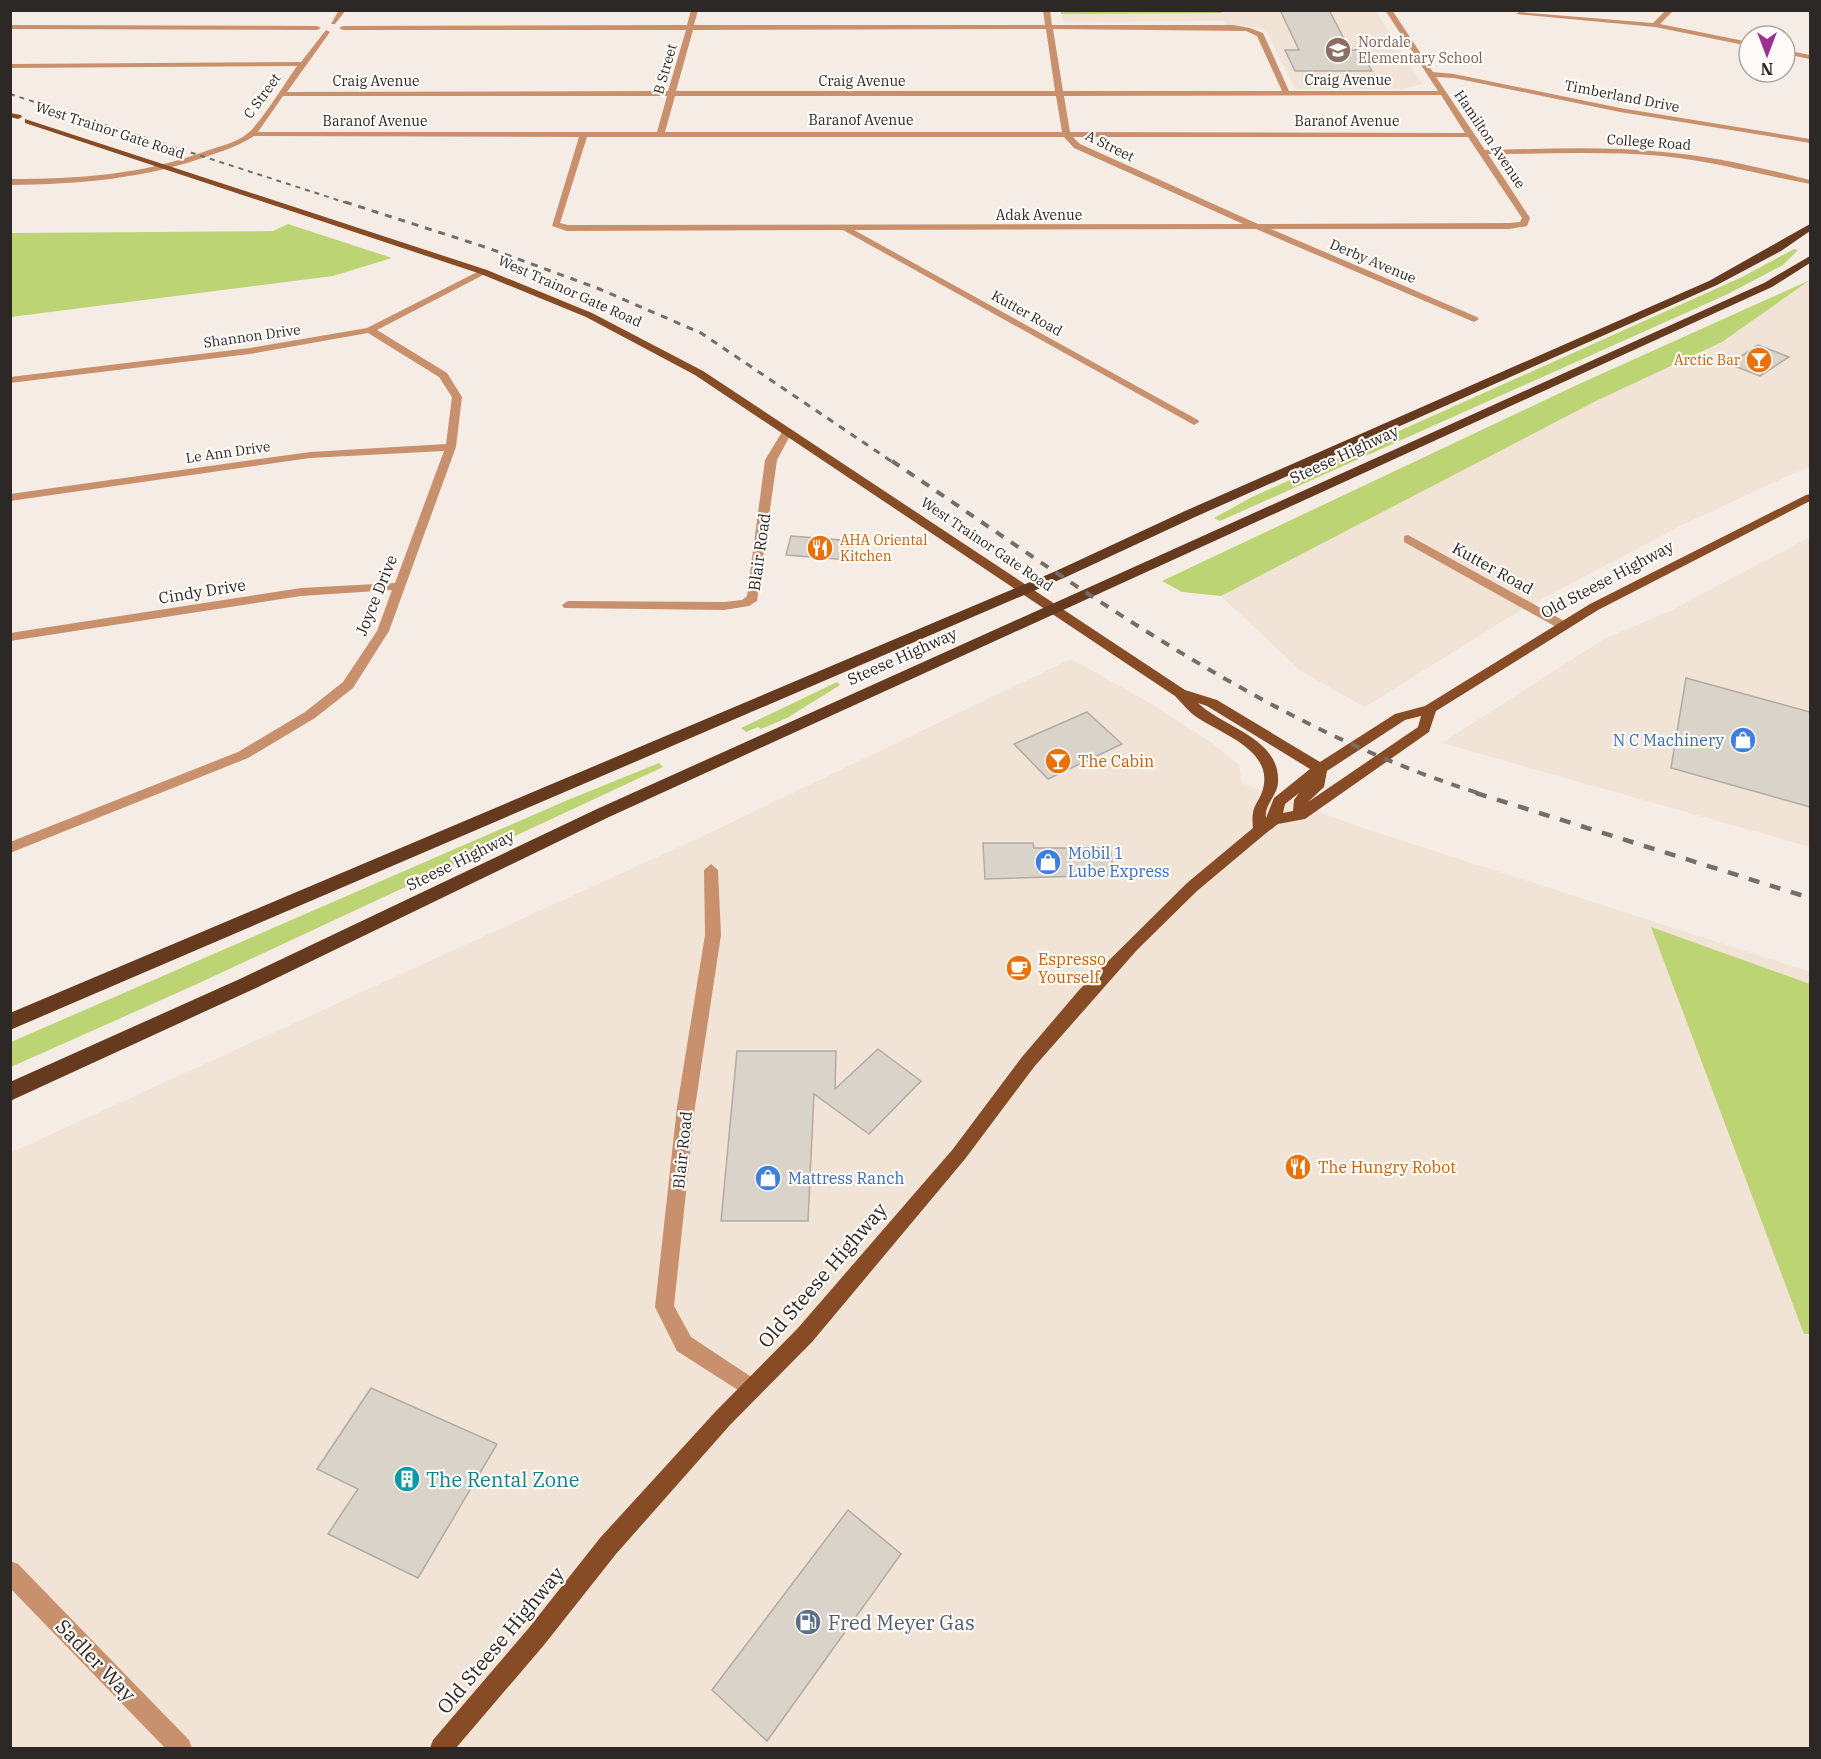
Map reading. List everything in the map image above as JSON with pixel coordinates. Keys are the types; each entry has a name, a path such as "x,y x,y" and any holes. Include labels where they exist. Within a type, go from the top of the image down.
{"highway":[{"name":"Steese Highway","path":"10,1022 701,730 1024,589 1713,283 1777,249 1810,227"},
{"name":"Steese Highway","path":"10,1092 249,983 603,813 1758,290 1810,259"}],"main road":[{"name":"West Trainor Gate Road","path":"28,120 484,272 589,315 699,373 1180,693 1199,712 1238,735 1262,754 1269,765 1271,785 1258,812 1267,825"},
{"name":"Old Steese Highway","path":"1267,825 1279,802 1320,769 1400,717 1431,710 1562,625 1810,498"},
{"name":"West Trainor Gate Road","path":"1180,693 1212,703 1320,769"},
{"name":"Old Steese Highway","path":"441,1749 536,1637 608,1546 752,1389 805,1335 936,1181 993,1106 1086,994 1192,887 1267,825 1300,815 1424,729 1431,710"},
{"path":"1300,815 1301,800 1319,783 1320,769"}],"street":[{"path":"333,23 343,10"},
{"name":"B Street","path":"660,134 695,10"},
{"name":"A Street","path":"1046,10 1066,134 1077,146 1092,155 1260,228"},
{"name":"Hamilton Avenue","path":"1388,10 1526,218 1524,224"},
{"path":"1655,25 1671,10"},
{"path":"1519,14 1655,25 1737,42"},
{"path":"10,27 317,28 333,23 342,24 343,28"},
{"path":"317,28 326,32 343,28 691,26 1248,29 1260,35 1287,94"},
{"name":"C Street","path":"170,168 241,142 252,134 326,32"},
{"path":"10,66 303,64"},
{"name":"Timberland Drive","path":"1430,74 1454,76 1620,110 1810,141"},
{"name":"Craig Avenue","path":"281,94 1443,93"},
{"name":"West Trainor Gate Road","path":"14,116 28,120"},
{"name":"Baranof Avenue","path":"252,134 1471,135"},
{"name":"Adak Avenue","path":"584,134 555,224 567,228 586,230 1260,228 1524,224"},
{"name":"College Road","path":"1483,153 1661,154 1729,164 1810,182"},
{"path":"10,182 85,182 121,178 170,168"},
{"name":"Derby Avenue","path":"1260,228 1474,319"},
{"name":"Kutter Road","path":"845,229 1194,422"},
{"name":"Shannon Drive","path":"10,380 250,351 370,330 484,272"},
{"name":"Joyce Drive","path":"10,848 243,755 310,715 348,685 383,631 451,447 457,398 443,375 370,330"},
{"name":"Blair Road","path":"568,605 724,606 745,603 753,598 771,460 787,432"},
{"name":"Le Ann Drive","path":"10,498 310,455 451,447"},
{"name":"Kutter Road","path":"1408,539 1562,625"},
{"name":"Cindy Drive","path":"10,637 301,592 400,586"},
{"name":"Blair Road","path":"711,870 713,935 687,1107 664,1307 684,1344 752,1389"},
{"name":"Sadler Way","path":"10,1572 181,1749"}],"shaded area":[{"name":"Nordale Elementary School","path":"1061,11 1376,11 1422,84 1402,89 1295,89 1267,32 1257,27 1226,25 1224,21 1063,22"},
{"path":"1810,280 1810,466 1684,524 1555,592 1506,619 1365,707 1302,672 1221,596 1596,401 1722,342"},
{"path":"1810,537 1810,847 1442,743 1604,639 1670,611"},
{"path":"1071,659 1143,699 1211,742 1239,765 1242,783 1360,827 1810,972 1810,1748 11,1748 10,1153 701,837"}],"green space":[{"path":"1221,10 1222,13 1061,14 1061,11"},
{"path":"288,224 392,258 333,276 11,317 11,233 273,231"},
{"path":"1794,249 1798,250 1783,265 1728,294 1220,521 1214,518 1252,497 1742,277"},
{"path":"1810,280 1722,342 1596,401 1221,596 1182,592 1162,581 1579,384"},
{"path":"837,682 840,685 787,718 761,729 758,727 746,732 741,728"},
{"path":"659,763 663,767 197,984 11,1067 11,1042 570,799"},
{"path":"1651,927 1810,984 1810,1334 1804,1334"}],"building":[{"name":"Nordale Elementary School","path":"1280,10 1329,10 1350,50 1360,50 1372,71 1295,71 1285,50 1299,50"},
{"name":"Arctic Bar","path":"1758,345 1789,357 1760,376 1729,364"},
{"name":"AHA Oriental Kitchen","path":"791,536 854,541 849,560 786,555"},
{"name":"N C Machinery","path":"1686,678 1810,712 1810,807 1671,768"},
{"name":"The Cabin","path":"1087,712 1122,744 1048,779 1014,744"},
{"name":"Mobil 1 Lube Express","path":"983,843 1033,843 1034,848 1110,848 1114,875 985,879"},
{"name":"Mattress Ranch","path":"878,1049 921,1081 869,1134 814,1094 808,1221 721,1221 737,1051 836,1051 835,1089"},
{"name":"The Rental Zone","path":"371,1388 497,1444 418,1578 328,1534 358,1489 317,1469"},
{"name":"Fred Meyer Gas","path":"848,1510 901,1554 767,1741 712,1690"}],"railway":[{"path":"10,94 350,204"},
{"path":"345,202 488,248 597,288 701,333 894,463"},
{"path":"892,461 1103,604 1249,692 1324,731 1401,765 1481,794"},
{"path":"1476,793 1810,898"}],"place":[{"name":"Nordale Elementary School","path":"1338,50"},
{"name":"Arctic Bar","path":"1759,360"},
{"name":"AHA Oriental Kitchen","path":"820,548"},
{"name":"N C Machinery","path":"1743,740"},
{"name":"The Cabin","path":"1058,761"},
{"name":"Mobil 1 Lube Express","path":"1048,862"},
{"name":"Espresso Yourself","path":"1019,968"},
{"name":"The Hungry Robot","path":"1298,1167"},
{"name":"Mattress Ranch","path":"768,1178"},
{"name":"The Rental Zone","path":"407,1479"},
{"name":"Fred Meyer Gas","path":"808,1622"}]}
